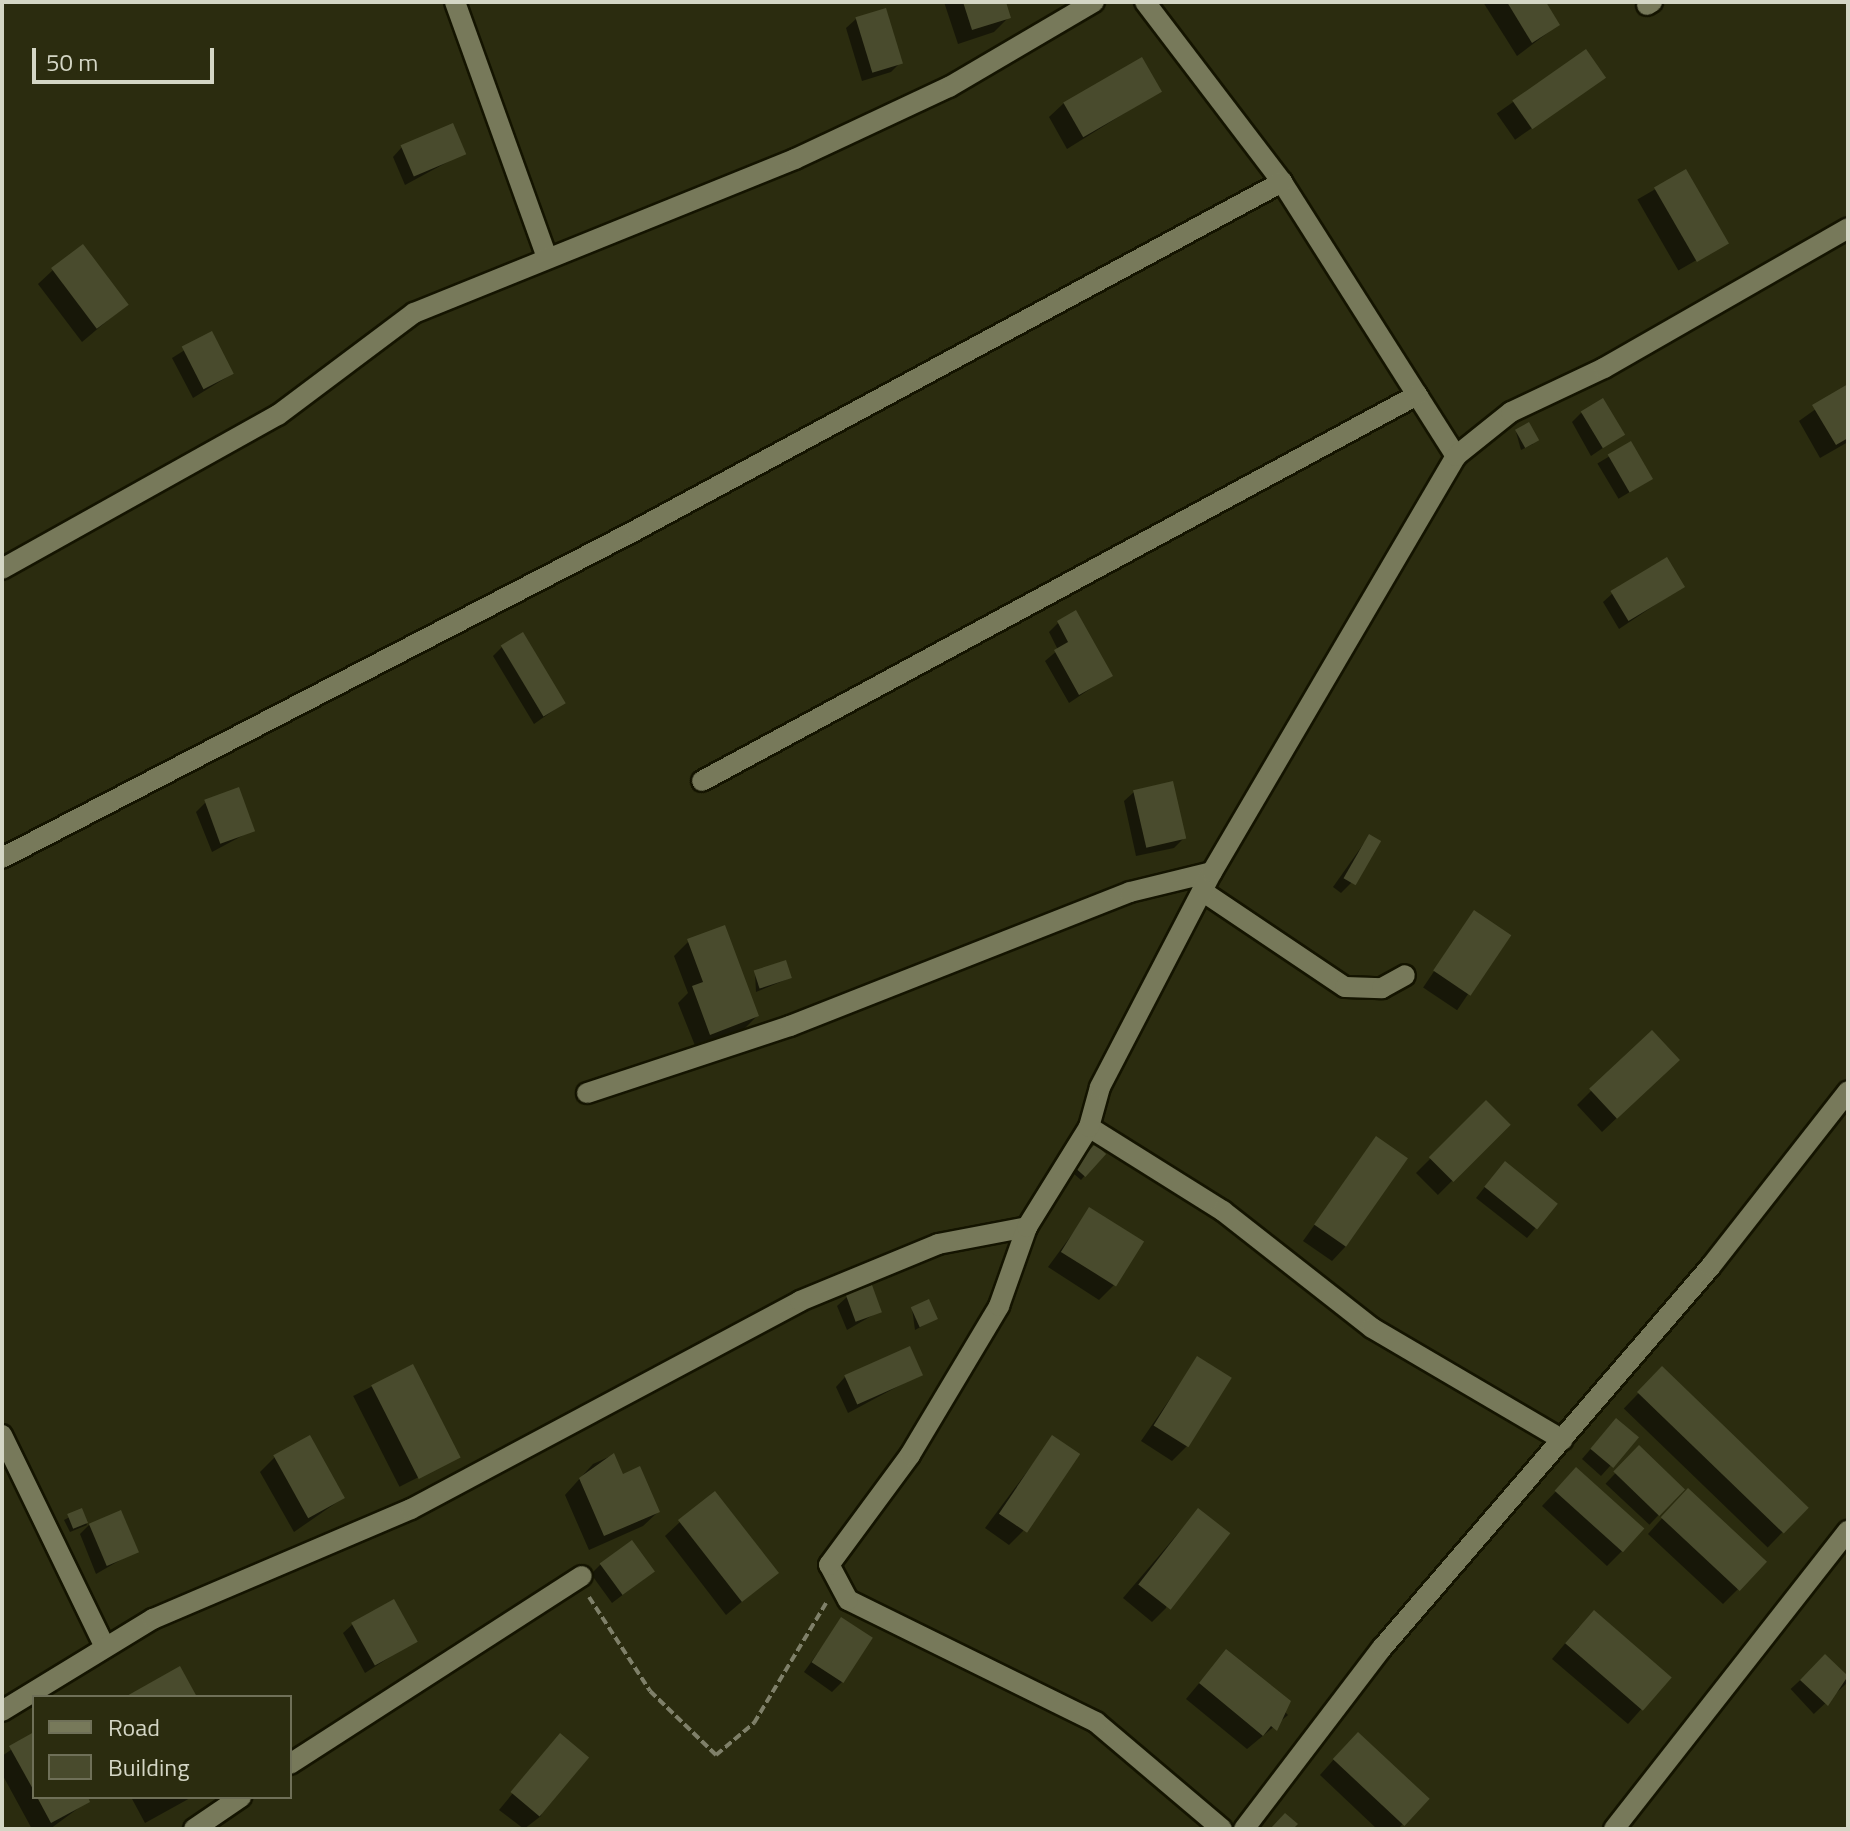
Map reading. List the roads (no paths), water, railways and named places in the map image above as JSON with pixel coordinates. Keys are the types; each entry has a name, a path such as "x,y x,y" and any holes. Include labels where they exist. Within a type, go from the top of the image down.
{"street":[{"path":"455,2 547,258"},
{"path":"2,569 278,415 414,313 809,152 949,87 1094,2"},
{"path":"1145,2 1282,182 1456,456"},
{"path":"2,858 636,530 1282,182"},
{"path":"1222,1829 1096,1722 848,1600 835,1587 829,1565 841,1541 910,1455 999,1306 1027,1227 1089,1127 1100,1087 1212,872 1456,456 1511,412 1604,368 1848,228"},
{"path":"702,781 1417,395"},
{"path":"587,1093 805,1021 1130,892 1212,872"},
{"path":"1202,891 1345,987 1382,988 1405,975"},
{"path":"1244,1829 1382,1648 1563,1440 1848,1091"},
{"path":"1089,1127 1223,1211 1372,1328 1563,1440"},
{"path":"2,1711 105,1647 476,1476 800,1301 938,1244 1027,1227"},
{"path":"2,1435 105,1647"},
{"path":"1614,1829 1848,1531"},
{"path":"292,1763 582,1576"},
{"path":"194,1829 238,1799"}]}
